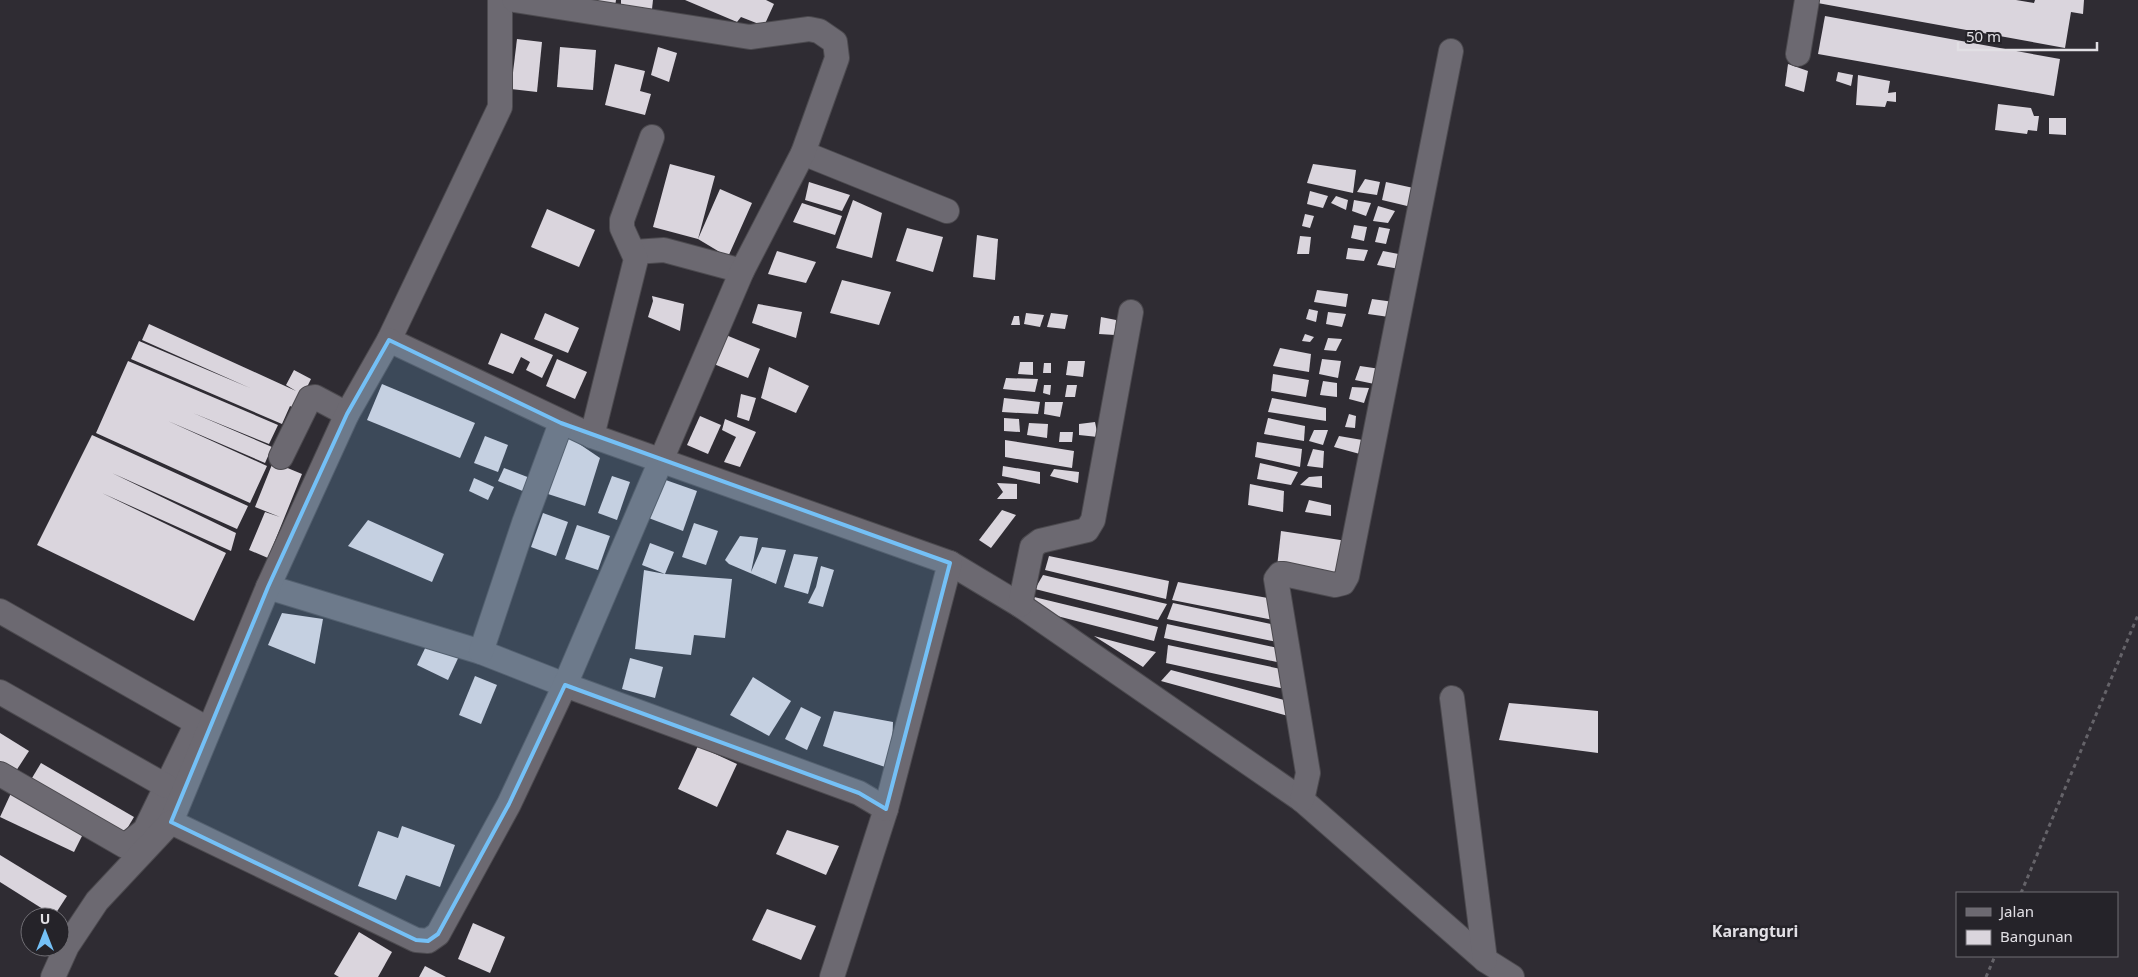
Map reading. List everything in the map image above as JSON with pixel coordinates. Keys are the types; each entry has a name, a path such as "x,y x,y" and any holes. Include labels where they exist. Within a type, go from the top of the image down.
{"street":[{"path":"53,977 67,946 97,901 158,830 347,414 389,340 500,107 500,0"},
{"path":"0,774 125,846 158,830 416,940 428,940 438,934 508,804 565,685 742,271 803,153 837,58 835,42 828,36 808,29 750,37 514,0"},
{"path":"1798,54 1807,0"},
{"path":"1302,800 1308,773 1276,579 1280,574 1284,574 1336,586 1343,583 1347,576 1451,51"},
{"path":"592,436 636,259 622,224 652,137"},
{"path":"803,153 947,211"},
{"path":"634,252 664,250 742,271"},
{"path":"1020,605 1032,547 1040,541 1087,530 1093,520 1131,312"},
{"path":"389,340 427,356 561,423 592,436 950,564 1020,605 1302,800 1486,960 1512,977"},
{"path":"281,457 310,398 315,397 347,414"},
{"path":"481,652 524,523 561,423"},
{"path":"832,977 886,809 950,564"},
{"path":"268,587 481,652 565,685 859,793 886,809"},
{"path":"0,611 197,723 166,786 158,830"},
{"path":"0,692 166,786"},
{"path":"1452,698 1486,960"}],"path":[{"path":"2021,892 2138,615"},
{"path":"1986,977 1995,957"}],"highlighted area":[{"path":"389,340 561,423 950,563 886,809 859,793 565,685 509,804 438,934 428,941 416,940 171,822 268,587 347,414"}],"building":[{"path":"582,0 616,0 615,6"},
{"path":"621,0 653,0 652,9 621,5"},
{"path":"685,0 766,0 774,4 764,26 741,17 737,22"},
{"path":"1813,0 2016,0 2034,3 2035,0 2084,0 2083,14 2071,12 2065,48 1812,2"},
{"path":"1825,16 2060,59 2054,96 1818,54"},
{"path":"517,39 542,42 537,92 511,89"},
{"path":"560,47 596,50 593,90 557,87"},
{"path":"658,47 677,53 669,82 651,75"},
{"path":"615,64 645,71 640,91 651,94 645,115 605,105"},
{"path":"1788,64 1808,71 1804,92 1785,86"},
{"path":"1838,72 1853,75 1851,86 1836,81"},
{"path":"1858,75 1890,81 1888,93 1896,92 1896,102 1887,101 1885,107 1856,105"},
{"path":"1998,104 2031,108 2034,116 2039,116 2037,131 2028,130 2027,134 1995,130"},
{"path":"2049,118 2066,118 2066,135 2049,134"},
{"path":"670,164 715,176 698,239 653,227"},
{"path":"1313,164 1356,170 1353,193 1307,183"},
{"path":"1365,179 1380,182 1377,195 1357,192"},
{"path":"809,182 850,195 842,211 805,200"},
{"path":"1386,182 1432,192 1424,210 1382,200"},
{"path":"720,189 752,203 728,257 698,239"},
{"path":"1310,191 1328,196 1323,208 1307,204"},
{"path":"1336,196 1348,200 1346,210 1331,203"},
{"path":"853,200 882,213 872,258 836,248"},
{"path":"1354,200 1371,203 1366,216 1352,211"},
{"path":"802,203 842,216 835,235 793,222"},
{"path":"1378,206 1395,211 1388,223 1373,221"},
{"path":"547,209 595,230 579,267 531,247"},
{"path":"1305,214 1314,216 1310,228 1302,226"},
{"path":"1354,225 1367,227 1364,241 1351,238"},
{"path":"1379,227 1390,229 1386,244 1375,242"},
{"path":"907,228 943,237 933,272 896,261"},
{"path":"977,235 998,239 995,280 973,277"},
{"path":"1300,236 1311,237 1309,254 1297,254"},
{"path":"1348,248 1368,250 1364,261 1346,259"},
{"path":"777,251 816,262 806,283 768,274"},
{"path":"1383,251 1414,257 1411,271 1377,265"},
{"path":"842,280 891,292 879,325 830,313"},
{"path":"1317,290 1348,294 1346,307 1314,302"},
{"path":"652,296 684,304 680,331 648,317 653,301"},
{"path":"1372,299 1401,303 1403,319 1368,314"},
{"path":"758,304 802,312 796,338 752,323"},
{"path":"1309,309 1318,311 1316,322 1306,319"},
{"path":"1328,312 1346,314 1342,327 1326,324"},
{"path":"545,313 579,328 568,353 534,339"},
{"path":"1026,313 1044,315 1040,327 1024,324"},
{"path":"1051,313 1068,315 1065,329 1047,327"},
{"path":"1014,316 1019,316 1020,325 1011,325"},
{"path":"1101,317 1116,320 1115,335 1099,334"},
{"path":"149,324 296,391 286,385 294,370 311,379 296,409 290,406 282,424 131,359 139,341 250,388 142,340"},
{"path":"501,333 553,355 542,378 526,370 530,362 521,357 513,374 488,364"},
{"path":"721,333 760,349 748,378 709,362"},
{"path":"1305,334 1314,337 1310,342 1302,341"},
{"path":"1328,338 1342,339 1336,351 1324,350"},
{"path":"1280,348 1311,354 1309,372 1273,366"},
{"path":"557,359 587,372 575,399 546,386"},
{"path":"1322,359 1341,361 1338,378 1319,374"},
{"path":"128,361 278,425 269,444 193,413 272,447 265,463 168,421 267,466 250,503 96,433"},
{"path":"1068,361 1085,361 1083,377 1066,375"},
{"path":"1020,362 1033,362 1033,375 1018,374"},
{"path":"1044,363 1051,363 1051,373 1043,373"},
{"path":"1360,366 1394,371 1389,387 1355,380"},
{"path":"769,367 809,386 796,413 761,398"},
{"path":"1273,374 1309,380 1306,397 1271,391"},
{"path":"1006,378 1038,379 1035,392 1003,389"},
{"path":"1323,381 1337,383 1337,397 1320,395"},
{"path":"382,384 475,423 460,458 367,420"},
{"path":"1044,385 1051,385 1050,395 1043,393"},
{"path":"1067,385 1077,385 1075,397 1065,397"},
{"path":"1352,387 1369,388 1364,403 1349,399"},
{"path":"741,394 756,398 749,421 737,417"},
{"path":"1004,398 1040,402 1038,414 1002,412"},
{"path":"1272,398 1326,408 1326,421 1268,412"},
{"path":"1045,402 1063,402 1060,417 1044,414"},
{"path":"1349,414 1356,416 1355,428 1345,427"},
{"path":"700,416 721,425 708,454 687,445"},
{"path":"1004,418 1019,419 1020,432 1004,431"},
{"path":"1268,418 1305,426 1304,441 1264,434"},
{"path":"725,419 756,432 740,467 724,462 736,437 722,430"},
{"path":"1095,422 1098,437 1079,435 1079,424"},
{"path":"1029,423 1048,424 1047,438 1027,435"},
{"path":"1314,430 1328,430 1323,445 1309,441"},
{"path":"1060,432 1073,432 1072,442 1059,442"},
{"path":"92,435 248,506 237,529 112,473 236,533 231,551 102,493 226,553 194,621 37,545"},
{"path":"566,435 600,458 585,506 548,494"},
{"path":"485,436 508,445 498,472 474,463"},
{"path":"1339,436 1374,442 1371,457 1334,447"},
{"path":"1005,440 1074,451 1072,468 1005,457"},
{"path":"1257,442 1302,449 1300,467 1255,457"},
{"path":"1313,449 1324,451 1323,468 1307,466"},
{"path":"273,462 302,474 268,558 249,550 265,512 280,517 255,507"},
{"path":"1260,463 1298,472 1291,485 1257,479"},
{"path":"1003,466 1040,472 1040,484 1002,476"},
{"path":"504,468 530,478 525,492 498,481"},
{"path":"1054,469 1079,472 1078,483 1050,476"},
{"path":"612,476 630,482 617,520 598,513"},
{"path":"1322,476 1322,488 1300,485 1309,477"},
{"path":"474,478 494,487 488,500 469,491"},
{"path":"660,478 697,491 683,531 646,517"},
{"path":"997,483 1017,484 1017,499 997,499 1003,492"},
{"path":"1250,484 1284,491 1283,512 1248,505"},
{"path":"1309,500 1331,505 1331,516 1305,512"},
{"path":"1002,510 1016,515 991,548 979,540"},
{"path":"543,513 568,522 556,556 531,547"},
{"path":"368,520 444,554 432,582 348,546"},
{"path":"694,523 718,531 706,565 682,557"},
{"path":"577,525 610,536 598,570 565,559"},
{"path":"1281,531 1347,541 1342,580 1277,567"},
{"path":"740,536 758,538 751,572 762,547 786,550 776,584 729,564 725,560"},
{"path":"650,543 674,552 665,574 642,565"},
{"path":"794,554 818,557 808,594 784,587"},
{"path":"1049,556 1169,581 1166,599 1045,570"},
{"path":"821,566 834,570 823,607 808,603 816,587"},
{"path":"644,570 665,574 732,579 725,638 694,635 691,655 635,649"},
{"path":"1043,575 1167,604 1158,620 1035,589"},
{"path":"1178,582 1279,600 1278,621 1172,600"},
{"path":"1030,596 1158,627 1154,641 1026,608"},
{"path":"1173,603 1290,628 1291,645 1167,619"},
{"path":"282,613 323,619 315,664 268,645"},
{"path":"1167,624 1287,650 1286,664 1164,638"},
{"path":"1094,636 1124,644 1156,652 1143,667"},
{"path":"429,640 460,654 448,680 417,665"},
{"path":"1168,645 1295,672 1294,691 1166,663"},
{"path":"630,658 663,667 655,698 622,689"},
{"path":"1171,670 1303,705 1299,719 1161,681"},
{"path":"475,676 497,685 481,724 459,715"},
{"path":"753,677 791,701 769,736 730,715"},
{"path":"1509,703 1598,711 1598,753 1499,740"},
{"path":"801,707 821,717 807,750 785,739"},
{"path":"834,711 893,722 891,769 823,746"},
{"path":"0,733 29,751 16,771 0,761"},
{"path":"698,746 737,764 717,807 678,789"},
{"path":"41,763 134,817 122,837 29,783"},
{"path":"12,791 86,828 74,852 0,817"},
{"path":"402,826 455,845 440,887 406,875 396,900 358,886 378,831 398,838"},
{"path":"787,830 839,846 826,875 776,854"},
{"path":"0,855 67,896 60,907 40,907 0,882"},
{"path":"767,909 816,926 801,960 752,940"},
{"path":"473,923 505,937 490,973 458,959"},
{"path":"359,932 392,952 378,977 339,977 334,974"},
{"path":"425,966 446,977 419,977"}],"district":[{"name":"Karangturi","path":"1755,931"}]}
